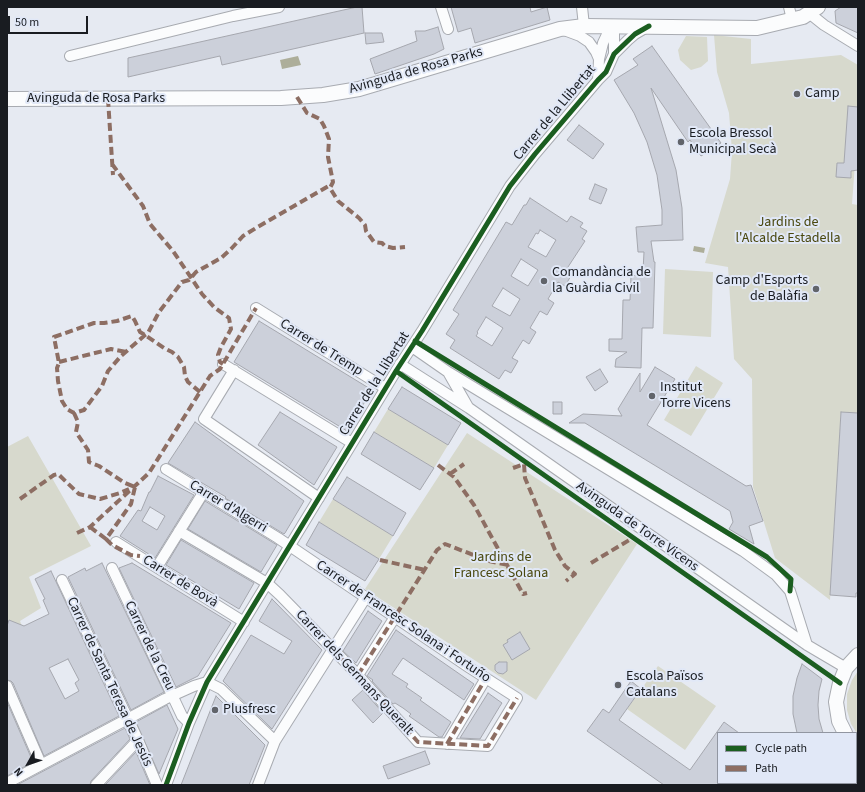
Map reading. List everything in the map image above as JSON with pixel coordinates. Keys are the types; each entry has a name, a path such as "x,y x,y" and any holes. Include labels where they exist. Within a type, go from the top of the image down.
{"main road":[{"name":"Avinguda de Rosa Parks","path":"7,99 281,98 323,95 359,89 560,29 584,26 757,28 790,14 803,17 814,10"},
{"path":"844,732 839,721 836,702 840,682 846,668 858,655"}],"street":[{"path":"70,56 233,16 279,7"},
{"path":"441,7 448,29"},
{"path":"582,7 584,26"},
{"path":"814,10 824,25 858,46"},
{"name":"Carrer de la Llibertat","path":"611,26 614,33 614,54"},
{"name":"Carrer de la Llibertat","path":"598,80 599,59 603,43 611,26"},
{"name":"Carrer de la Llibertat","path":"166,785 189,723 207,682 385,388 412,347 510,186 535,154 606,72 614,54 635,34 649,26"},
{"name":"Carrer de la Llibertat","path":"560,29 580,36 589,42 599,59"},
{"name":"Carrer de Tremp","path":"256,308 385,388"},
{"name":"Avinguda de Torre Vicens","path":"412,347 448,372 743,551 776,576 790,591 807,645"},
{"path":"223,364 352,443"},
{"name":"Avinguda de Torre Vicens","path":"400,364 469,408 807,645 846,668"},
{"path":"234,370 204,419 319,498"},
{"name":"Avinguda de Torre Vicens","path":"448,372 469,408"},
{"name":"Carrer d'Algerri","path":"166,469 290,546"},
{"path":"157,568 203,493"},
{"name":"Carrer dels Germans Queralt","path":"179,531 267,583 280,594 358,675 418,742 488,746 517,698"},
{"name":"Carrer de Bovà","path":"116,542 244,622"},
{"name":"Carrer de Francesc Solana i Fortuño","path":"290,546 517,698"},
{"name":"Carrer de la Creu","path":"112,568 182,716 189,723"},
{"name":"Carrer de Santa Teresa de Jesús","path":"62,580 138,740 157,785"},
{"path":"258,785 275,741 366,597"},
{"path":"358,675 394,617"},
{"path":"447,744 486,678"},
{"path":"7,782 173,696 207,682 221,689 275,741"},
{"path":"7,686 41,764"},
{"path":"96,785 138,740"}],"green space":[{"name":"Jardins de l'Alcalde Estadella","path":"714,35 751,39 751,64 841,55 858,65 858,123 852,204 858,205 858,413 841,413 830,600 775,558 753,487 752,379 734,359 728,267 705,263 730,179 732,151 729,113 717,72"},
{"path":"686,36 707,37 708,61 701,67 691,70 680,60 678,50"},
{"path":"665,269 713,272 711,337 663,334"},
{"path":"696,366 723,383 691,436 664,420"},
{"path":"388,409 448,445 434,468 374,432"},
{"name":"Jardins de Francesc Solana","path":"467,433 637,544 536,700 365,589"},
{"path":"28,436 91,546 29,577 41,608 20,621 25,634 7,642 7,447"},
{"path":"333,499 393,536 379,559 319,522"},
{"path":"658,666 716,706 685,750 627,709"},
{"path":"858,671 858,735 851,724 847,710 847,694 852,680"},
{"path":"720,784 776,784 775,785 719,785"}],"shaded area":[{"path":"298,56 301,65 282,69 280,60"},
{"path":"694,246 705,248 704,253 693,251"}],"building":[{"path":"362,7 364,33 222,65 220,56 128,77 128,58"},
{"path":"451,7 530,7 531,12 547,7 550,20 475,43 471,28 458,32"},
{"path":"841,7 858,7 858,33 836,23 835,11"},
{"path":"438,27 444,49 434,54 375,74 370,59 417,41 415,31 425,31"},
{"path":"365,33 382,33 384,42 366,44"},
{"path":"652,46 721,143 701,156 690,140 688,142 651,88 676,170 682,208 683,240 651,241 655,262 653,328 642,328 641,368 615,367 616,359 627,352 609,351 609,339 622,339 623,300 630,300 631,275 638,276 638,271 643,271 644,252 638,252 636,227 662,225 662,210 657,175 647,142 634,113 614,80 638,65 633,59"},
{"path":"848,106 858,107 858,170 851,171 851,178 836,177 837,163 844,163"},
{"path":"579,125 604,144 593,159 567,140"},
{"path":"595,184 607,189 601,204 589,199"},
{"path":"530,198 567,222 571,216 583,223 580,227 587,231 582,239 585,241 566,270 572,274 565,286 558,282 548,299 554,303 547,315 540,311 530,328 536,332 529,344 523,340 512,358 518,361 511,373 505,370 499,379 450,348 455,340 446,334 459,314 453,310 506,222 512,225 524,205 526,205","holes":["540,230 556,240 546,257 528,247 536,233 538,234","521,259 538,270 528,286 511,276","503,288 520,299 510,316 492,306","486,317 503,328 492,346 476,336 478,333 477,332"]},
{"path":"259,321 372,390 347,431 234,362"},
{"path":"655,367 675,379 647,425 746,486 751,485 763,521 749,526 754,544 729,529 733,522 730,511 585,423 569,423 583,414 622,416 618,409 640,373 640,392"},
{"path":"600,369 608,382 595,391 586,377"},
{"path":"402,387 461,423 448,445 388,409"},
{"path":"553,402 562,402 562,414 553,414"},
{"path":"280,412 337,447 314,485 258,445"},
{"path":"841,412 858,413 858,593 856,593 856,597 830,595"},
{"path":"195,422 304,501 284,534 225,498 226,497 168,463"},
{"path":"374,432 434,468 420,490 361,454"},
{"path":"158,476 194,495 155,558 120,536 138,510 141,511","holes":["150,507 165,516 157,530 142,521"]},
{"path":"347,477 406,513 393,536 333,499"},
{"path":"205,501 277,545 261,572 188,529"},
{"path":"319,522 379,559 365,581 306,545"},
{"path":"181,540 254,583 239,609 166,565"},
{"path":"102,563 164,692 131,710 68,577 85,568 86,571"},
{"path":"132,563 231,623 198,676 176,687 119,568"},
{"path":"51,571 119,716 44,756 13,683 7,680 7,626 9,620 24,626 49,614 43,600 45,599 35,579","holes":["68,659 79,680 75,683 79,691 65,699 49,668"]},
{"path":"272,599 322,650 272,729 223,681 251,635 284,654 292,641 259,621"},
{"path":"368,611 382,621 356,663 343,651"},
{"path":"396,630 474,684 464,700 403,658 392,674 408,684 406,687 422,698 420,700 451,722 442,737 439,737 409,716 411,714 403,708 395,703 393,704 372,681 373,680 367,676"},
{"path":"520,632 530,649 512,660 503,645 508,642 507,640"},
{"path":"499,662 507,662 507,671 503,674 498,673 495,670 495,665"},
{"path":"802,664 822,679 818,705 819,719 823,732 797,732 793,714 793,696"},
{"path":"631,681 641,689 619,720 690,770 724,722 738,732 717,732 718,785 664,785 587,731 603,709 609,713"},
{"path":"363,690 383,713 373,723 352,700"},
{"path":"488,693 502,703 480,739 460,738"},
{"path":"216,696 265,745 249,785 181,785"},
{"path":"7,702 33,762 7,776"},
{"path":"167,705 178,729 159,774 136,722"},
{"path":"125,728 130,739 91,781 90,785 17,785"},
{"path":"425,751 430,764 388,779 383,766"},
{"path":"136,752 150,785 105,785"}],"marked path":[{"path":"297,97 307,113 320,119 324,126 329,139 328,157 333,182 330,188 338,201 359,218 365,225 366,231 374,242 382,243 385,246 393,248 405,247"},
{"path":"108,99 113,175"},
{"path":"112,164 143,206 150,224 173,251 202,294 214,307 229,318 231,329 218,355 220,362 223,364"},
{"path":"200,392 188,382 185,376 184,367 178,357 172,352 164,348 145,335 140,332 132,316 117,321 94,323 54,337 59,363 57,368 58,381 62,401 67,409 74,413 84,410 102,386 108,371 121,356 145,335 148,333 159,312 182,282 189,280 196,272 221,258 243,236 332,184"},
{"path":"77,533 90,527 149,473 210,376 220,369 256,308"},
{"path":"59,362 111,349 126,352"},
{"path":"74,413 78,422 76,432 88,450 89,462 99,466 125,483 135,487"},
{"path":"450,474 464,464"},
{"path":"513,468 524,464 525,478 555,550 565,566 575,574 566,581"},
{"path":"438,465 454,477 474,505 523,594 527,593"},
{"path":"20,499 54,475 58,474 79,494 100,499 129,489"},
{"path":"90,527 106,539 131,504 135,487"},
{"path":"106,539 112,545 131,555 140,556"},
{"path":"591,563 631,539"},
{"path":"358,675 437,550 445,544 489,561 508,565"},
{"path":"380,560 425,570"},
{"path":"332,649 358,675 418,742 488,746 517,698"},
{"path":"447,744 486,678"}],"cycle path":[{"path":"166,785 189,723 207,682 510,186 535,154 606,72 614,54 635,34 649,26"},
{"path":"415,341 767,557 791,579 790,591"},
{"path":"396,371 840,683"}],"place":[{"name":"Camp","path":"797,94"},
{"name":"Escola Bressol Municipal Secà","path":"681,142"},
{"name":"Comandància de la Guàrdia Civil","path":"544,281"},
{"name":"Camp d'Esports de Balàfia","path":"816,289"},
{"name":"Institut Torre Vicens","path":"652,396"},
{"name":"Escola Països Catalans","path":"618,685"},
{"name":"Plusfresc","path":"215,710"}]}
